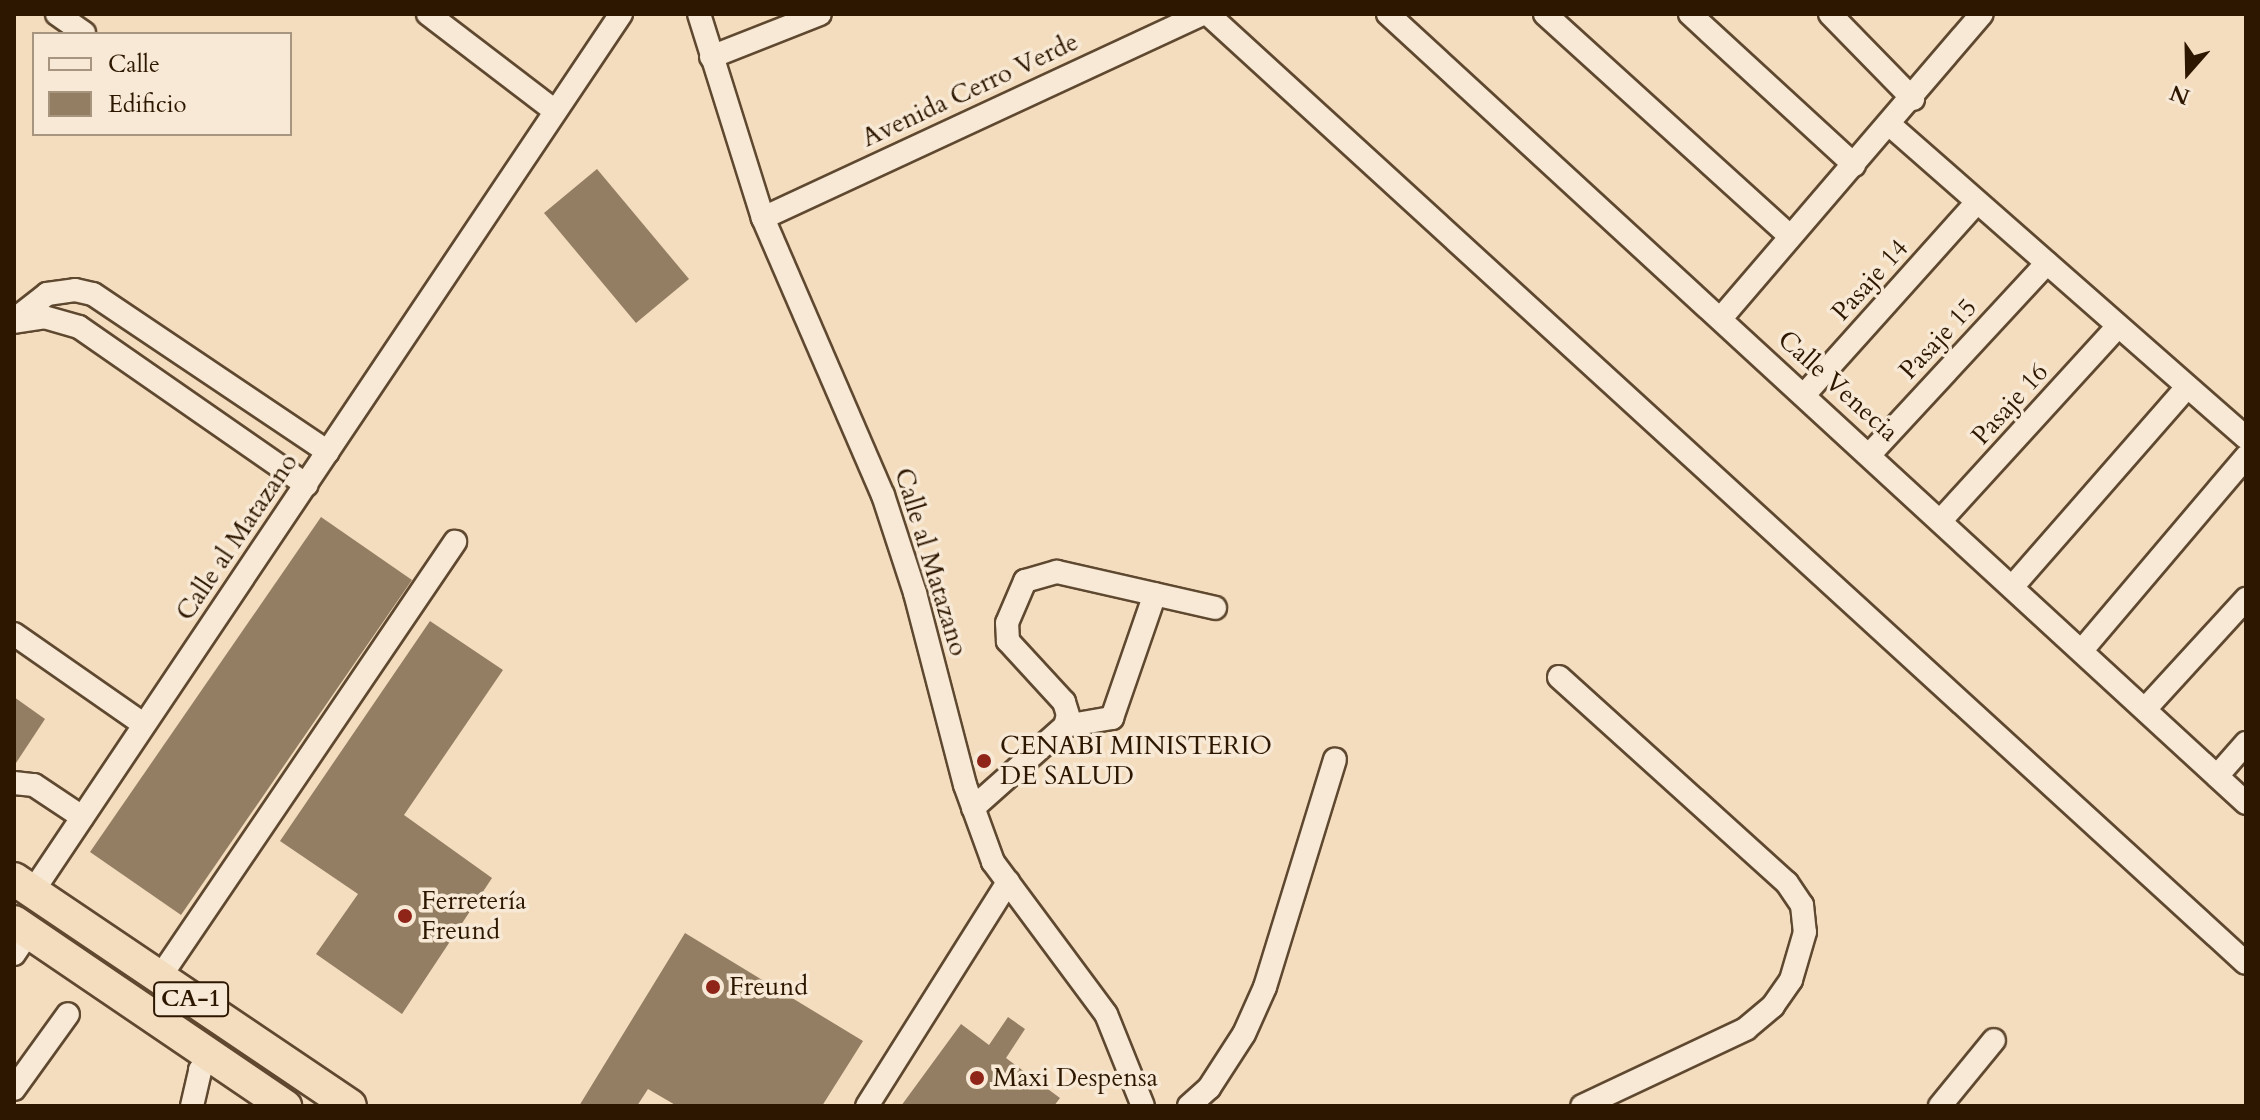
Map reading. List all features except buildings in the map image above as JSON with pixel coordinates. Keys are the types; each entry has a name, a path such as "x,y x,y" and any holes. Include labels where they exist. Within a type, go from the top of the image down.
{"highway":[{"name":"CA-1","path":"20,890 160,977 350,1106"},
{"name":"CA-1","path":"19,936 285,1106"}],"street":[{"path":"57,14 83,32"},
{"path":"428,14 555,111"},
{"name":"Calle al Matazano","path":"20,890 82,817 621,14"},
{"name":"Calle al Matazano","path":"699,14 763,218 883,495 915,593 973,808 993,862 1106,1014 1143,1106"},
{"path":"711,57 820,14"},
{"name":"Avenida Cerro Verde","path":"763,218 1202,14"},
{"path":"1208,14 2246,963"},
{"name":"Calle Venecia","path":"1388,14 1621,231 1722,317 1871,453 2147,707 2246,803"},
{"path":"1545,14 1790,236"},
{"path":"1690,14 1854,165"},
{"path":"1830,14 1913,99"},
{"path":"1722,317 1913,99 1974,17"},
{"path":"1890,125 2246,438"},
{"name":"Pasaje 14","path":"1804,395 1977,202"},
{"name":"Pasaje 15","path":"1871,453 2047,263"},
{"path":"14,321 47,294 75,290 93,294 328,452"},
{"path":"14,321 44,317 79,327 306,485"},
{"name":"Pasaje 16","path":"1942,519 2118,326"},
{"path":"2013,586 2187,387"},
{"path":"2083,649 2246,457"},
{"path":"160,977 455,542"},
{"path":"1065,726 1064,702 1008,641 1007,623 1025,581 1057,572 1215,608"},
{"path":"973,808 1065,726 1112,718 1155,594"},
{"path":"2147,707 2246,599"},
{"path":"14,634 143,724"},
{"path":"1559,677 1787,883 1802,905 1805,932 1791,980 1773,1006 1746,1029 1582,1106"},
{"path":"2217,776 2246,743"},
{"path":"1189,1106 1209,1088 1244,1034 1265,987 1335,760"},
{"path":"14,783 34,785 82,817"},
{"path":"867,1106 1008,882"},
{"path":"14,1089 68,1014"},
{"path":"1940,1106 1994,1040"},
{"path":"192,1106 200,1070 211,1056"}],"place":[{"name":"CENABI MINISTERIO DE SALUD","path":"984,761"},
{"name":"Ferretería Freund","path":"405,916"},
{"name":"Freund","path":"713,987"},
{"name":"Maxi Despensa","path":"977,1078"}]}
